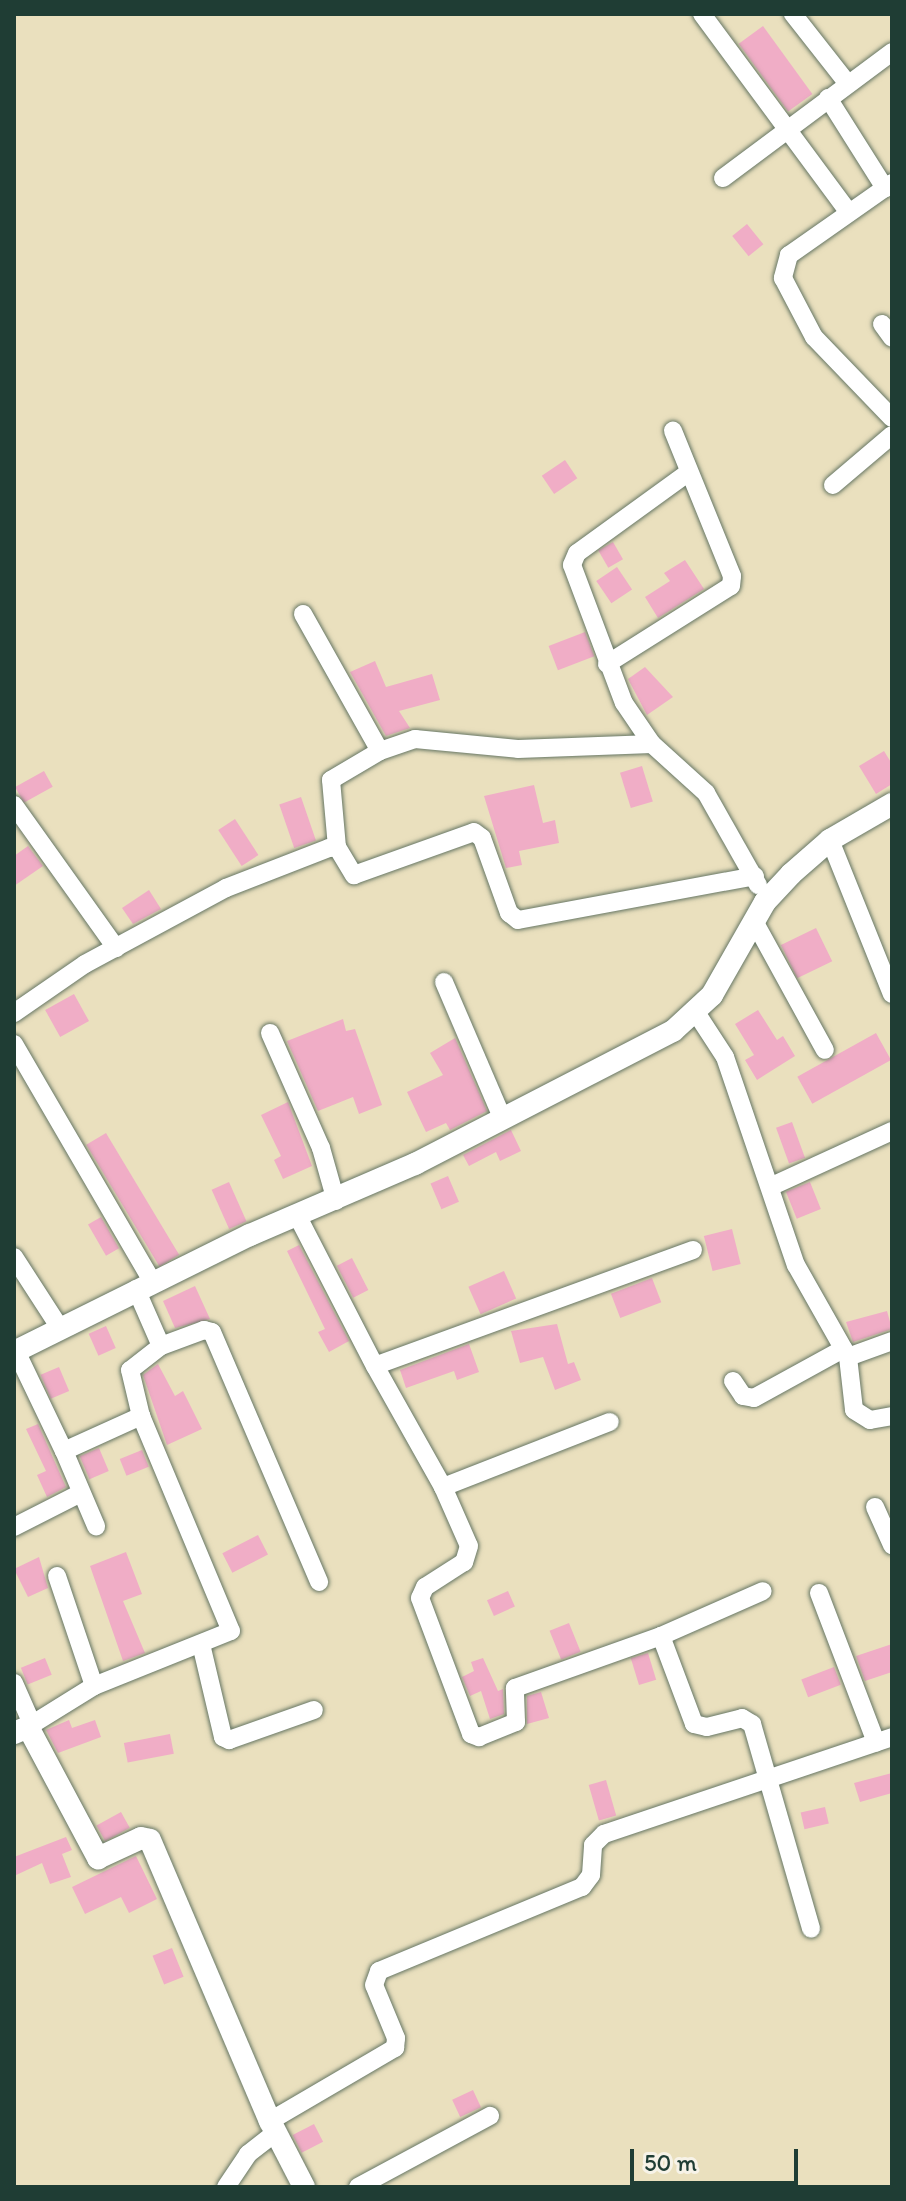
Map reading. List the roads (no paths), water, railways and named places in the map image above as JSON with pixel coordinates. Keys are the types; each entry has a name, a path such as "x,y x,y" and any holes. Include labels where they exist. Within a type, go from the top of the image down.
{"street":[{"path":"702,14 849,213"},
{"path":"793,14 848,84"},
{"path":"723,178 892,52"},
{"path":"828,98 888,186 789,255 783,278 814,337 892,418"},
{"path":"607,664 731,586 732,576 673,431"},
{"path":"833,485 892,435"},
{"path":"689,472 572,558 607,664 624,703 652,744 706,793 755,876 760,912 825,1050"},
{"path":"303,614 380,751"},
{"path":"652,744 518,749 415,739 380,751 331,780 337,847 354,875 474,832 482,838 509,913 518,920 755,876"},
{"path":"14,805 116,948"},
{"path":"96,1526 64,1451 15,1352 144,1285 336,1201 652,1043 697,1014 723,980 760,912 830,840 890,811"},
{"path":"830,840 892,994"},
{"path":"14,1013 116,948 226,888 337,847"},
{"path":"444,982 502,1117"},
{"path":"697,1014 725,1057 772,1186 796,1265 846,1353 854,1410 861,1418 892,1416"},
{"path":"270,1033 321,1148 336,1201"},
{"path":"14,1044 144,1285 161,1346"},
{"path":"772,1186 892,1131"},
{"path":"298,1217 375,1366 443,1487 469,1556 425,1587 420,1598 475,1737 516,1722 515,1688 661,1636 763,1591"},
{"path":"375,1366 693,1250"},
{"path":"14,1257 60,1328"},
{"path":"25,1728 94,1686 231,1631 141,1416 130,1370 161,1346 204,1330 217,1341 319,1582"},
{"path":"733,1381 743,1396 754,1398 846,1353 892,1341"},
{"path":"64,1451 141,1416"},
{"path":"443,1487 610,1422"},
{"path":"14,1527 81,1493"},
{"path":"875,1507 892,1545"},
{"path":"57,1576 94,1686"},
{"path":"226,2187 248,2154 273,2127 395,2048 396,2038 374,1985 379,1971 582,1887 591,1875 593,1845 604,1834 884,1739 819,1593"},
{"path":"661,1636 694,1724 707,1727 748,1719 770,1777 811,1929"},
{"path":"201,1644 221,1731 229,1740 314,1710"},
{"path":"14,1683 25,1728 98,1858 141,1838 150,1840 273,2127 304,2187"},
{"path":"358,2187 490,2116"}]}
